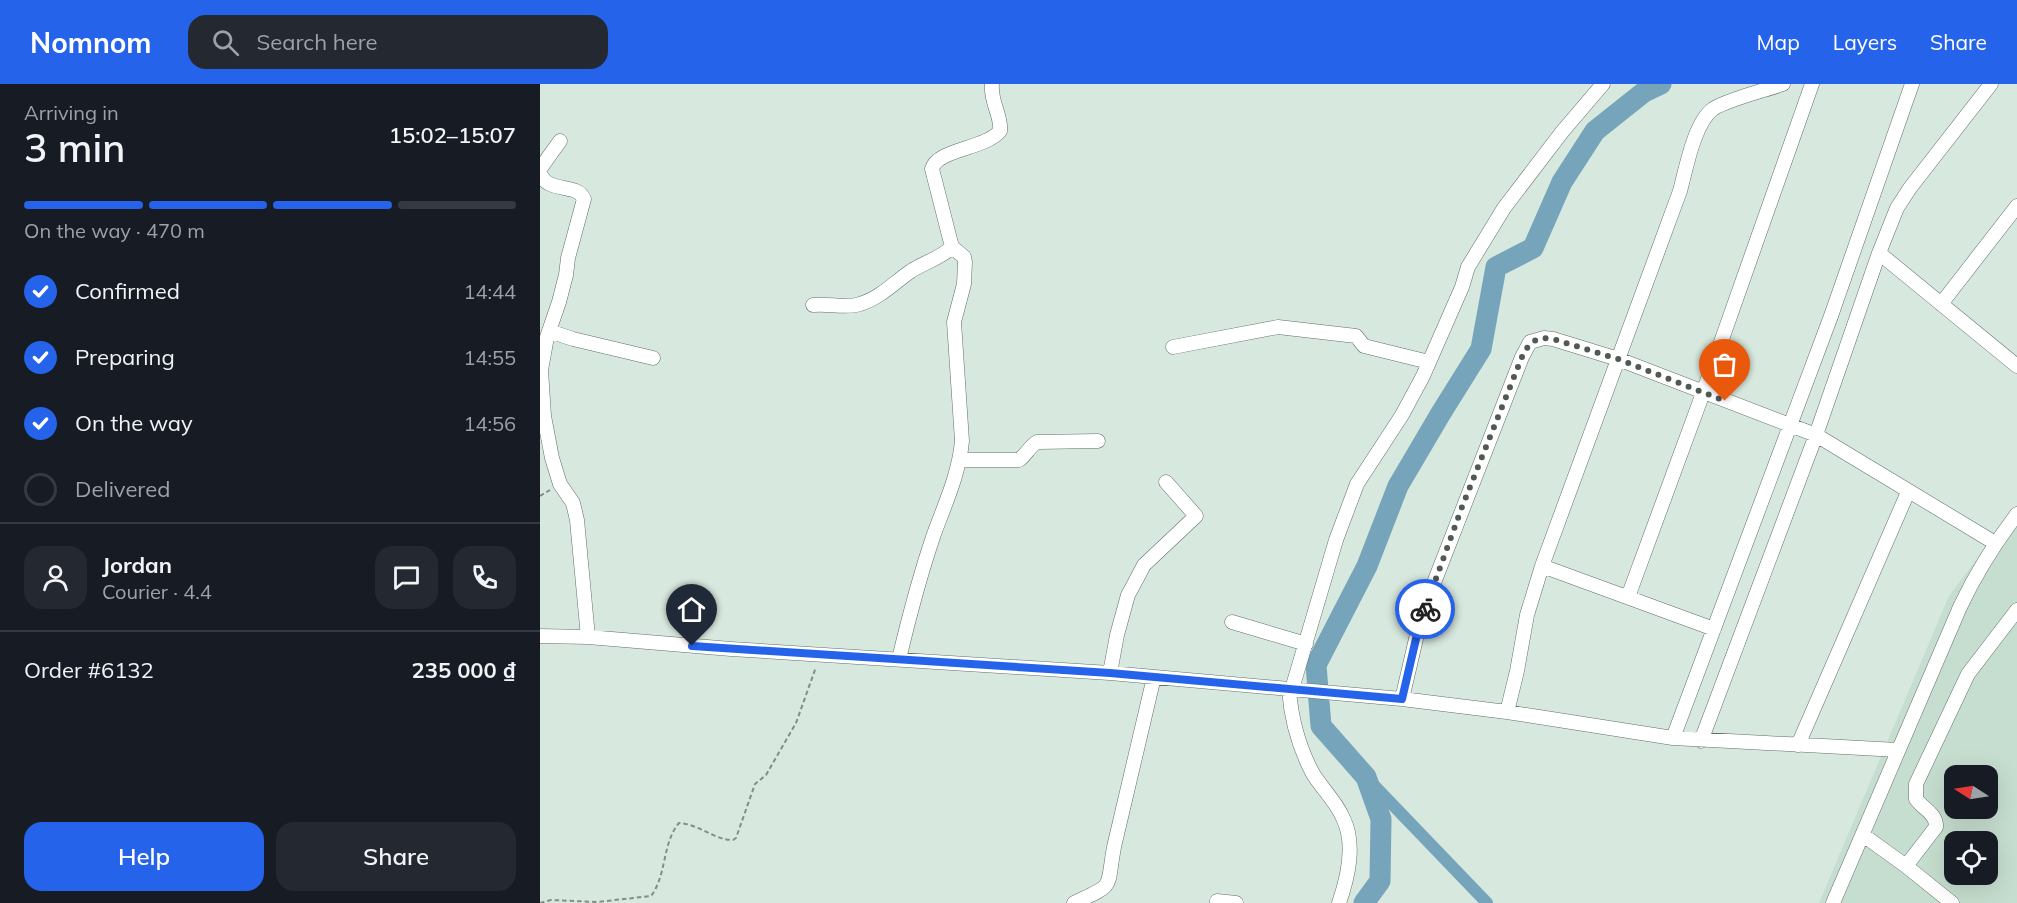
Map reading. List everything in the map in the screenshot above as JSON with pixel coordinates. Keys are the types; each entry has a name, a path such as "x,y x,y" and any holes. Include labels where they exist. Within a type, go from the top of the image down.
{"street":[{"path":"899,659 918,583 959,460 962,441 954,322 964,284 965,262 964,257 952,247 932,166 937,160 989,141 1000,131 1000,123 993,102 992,84"},
{"path":"1339,903 1347,878 1349,841 1347,829 1344,818 1313,774 1299,746 1292,714 1292,689 1336,540 1357,484 1402,415 1429,362 1462,287 1468,267 1488,232 1533,170 1603,84"},
{"path":"1507,712 1527,615 1542,566 1680,190 1703,121 1713,109 1783,84"},
{"path":"1628,597 1812,84"},
{"path":"1673,738 1831,316 1912,84"},
{"path":"1701,741 1816,435 1878,253 1903,198 1991,84"},
{"path":"560,141 540,171 541,177 550,185 579,192 584,199 559,302 543,355 542,399 552,458 560,484 573,504 577,520 588,637"},
{"path":"1941,304 2017,206"},
{"path":"813,305 860,305 880,294 912,270 946,253 952,247"},
{"path":"1878,253 1941,304 2014,358"},
{"path":"1173,347 1278,327 1356,336 1364,346 1429,362"},
{"path":"549,331 653,358"},
{"path":"1402,699 1419,626 1430,593 1526,349 1530,342 1544,338 1618,359 1816,435 1995,543"},
{"path":"959,460 1019,460 1026,455 1031,445 1037,442 1098,441"},
{"path":"1110,673 1117,635 1134,584 1144,566 1196,516 1166,482"},
{"path":"1798,745 1908,492"},
{"path":"1833,903 1960,607 1995,543 2017,513"},
{"path":"1542,566 1714,629"},
{"path":"1906,866 1936,827 1935,818 1916,799 1916,784 1968,674 2017,610"},
{"path":"1232,622 1306,644"},
{"path":"540,636 588,637 819,655 1110,673 1402,699 1701,741 1898,750"},
{"path":"1074,903 1104,888 1111,874 1114,847 1154,677"},
{"path":"1863,835 1952,903"},
{"path":"1216,902 1236,903"}],"path":[{"path":"540,903 551,900 597,902 651,896 657,884 670,840 680,823 700,828 723,839 736,838 755,784 766,775 796,723 819,655"}],"shaded area":[{"path":"2017,506 2017,903 1819,903 1949,596"}],"waterway":[{"path":"1364,903 1380,881 1381,819 1366,777 1321,726 1316,665 1367,566 1398,486 1481,349 1496,267 1533,248 1562,182 1595,131 1644,92 1661,84"},
{"path":"1366,777 1487,903"}],"way so far":[{"path":"1425,609 1462,507 1530,342 1544,338 1553,339 1618,359 1725,401"}],"route":[{"path":"692,646 1110,673 1402,699 1425,609"}]}
